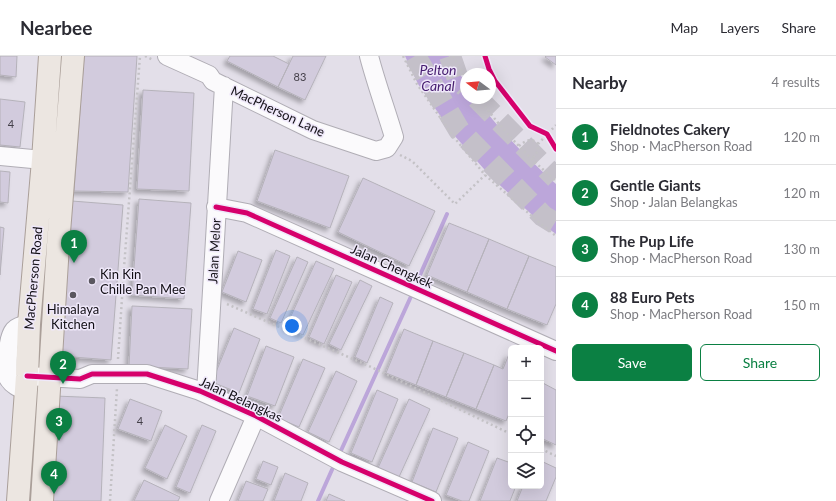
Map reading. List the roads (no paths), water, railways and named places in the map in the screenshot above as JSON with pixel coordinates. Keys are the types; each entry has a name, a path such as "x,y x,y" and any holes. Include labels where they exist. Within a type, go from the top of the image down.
{"main road":[{"name":"MacPherson Road","path":"18,501 27,377 29,324 50,56"},
{"name":"MacPherson Road","path":"42,501 73,56"}],"street":[{"name":"MacPherson Lane","path":"152,56 206,81 219,84 313,130 376,150 387,148 394,137 369,56"},
{"name":"MacPherson Lane","path":"167,56 209,75 219,84"},
{"name":"Jalan Melor","path":"206,392 216,207 219,84"},
{"path":"0,156 43,160"},
{"name":"Jalan Chengkek","path":"216,207 247,213 556,351"},
{"name":"Jalan Belangkas","path":"27,377 81,368 92,374 147,374 206,392 256,416 409,497 432,501"},
{"path":"219,501 256,416"}],"water":[{"name":"Pelton Canal","path":"405,56 449,56 460,74 460,104 481,104 513,143 556,184 556,234 542,224 492,178 453,134 418,84"}],"waterway":[{"path":"416,284 447,214"},
{"path":"339,455 413,292"},
{"path":"318,501 335,463"}],"tunnel":[{"path":"415,56 459,130 543,216 556,224"},
{"path":"450,56 460,81"},
{"path":"483,104 556,178"}],"place":[{"name":"Fieldnotes Cakery","path":"74,263"},
{"name":"Kin Kin Chille Pan Mee","path":"92,281"},
{"name":"Himalaya Kitchen","path":"73,295"},
{"name":"Gentle Giants","path":"63,384"},
{"name":"The Pup Life","path":"59,441"},
{"name":"88 Euro Pets","path":"54,494"}]}
